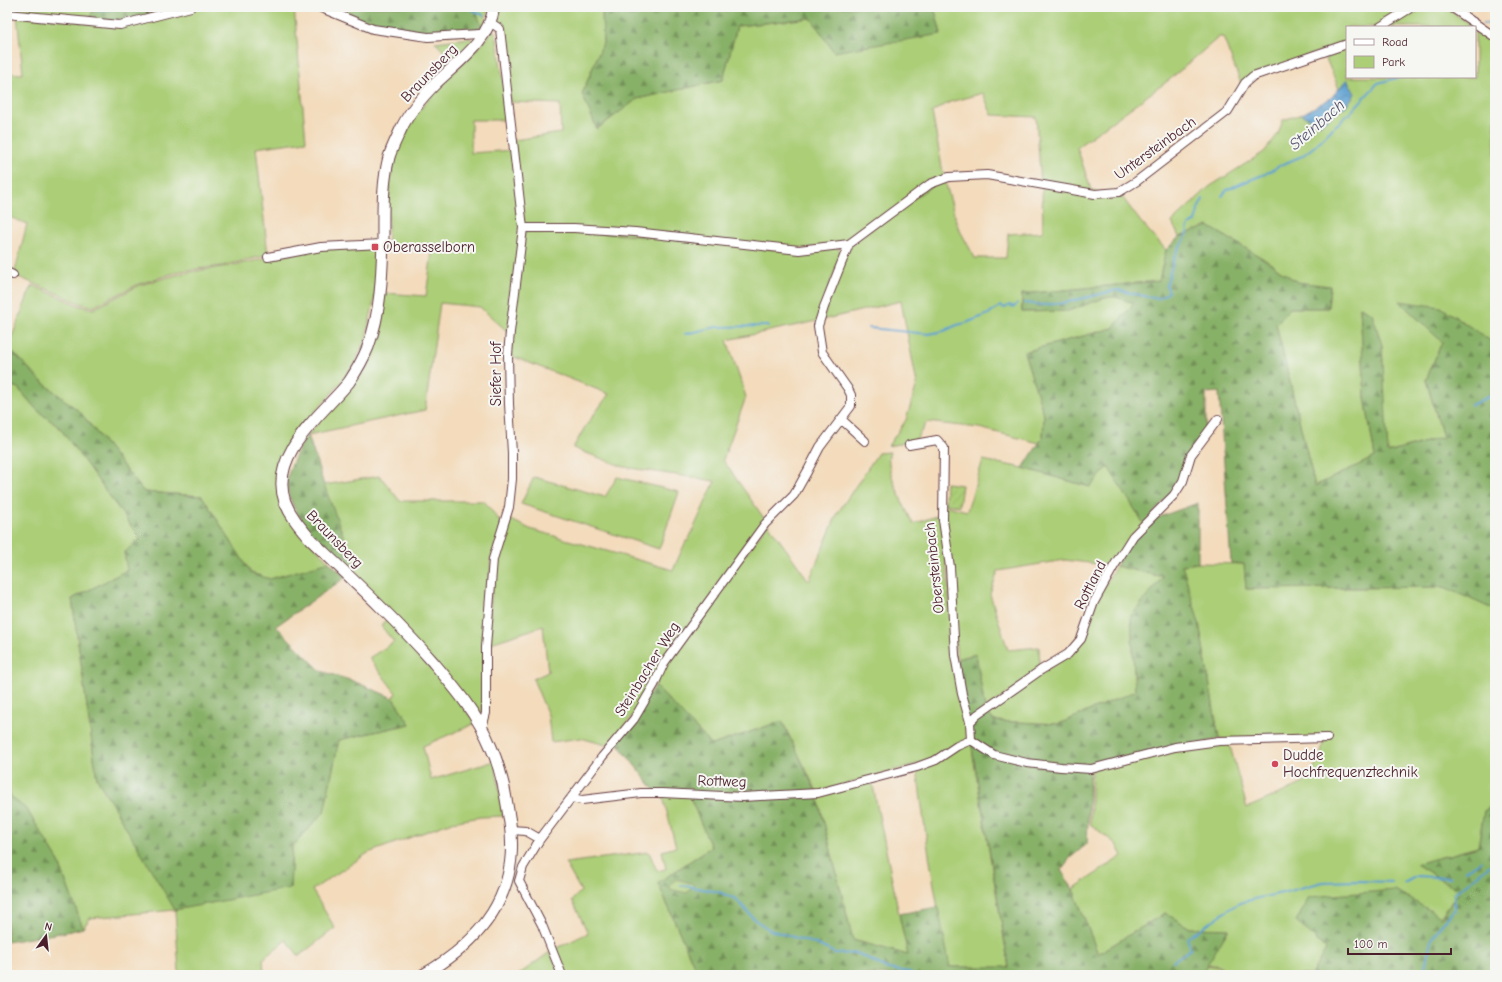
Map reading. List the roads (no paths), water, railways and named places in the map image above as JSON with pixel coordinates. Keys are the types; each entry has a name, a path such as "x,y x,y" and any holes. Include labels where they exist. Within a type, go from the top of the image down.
{"main road":[{"name":"Braunsberg","path":"423,975 449,959 482,929 497,906 508,874 512,849 511,830 501,776 492,747 482,728 448,680 384,610 298,526 288,510 283,492 284,471 294,446 302,434 350,381 367,348 373,331 380,299 386,170 400,132 409,116 422,99 435,84 472,50 482,37 490,22 494,7"}],"street":[{"path":"7,14 120,25 191,7"},
{"path":"319,7 373,29 428,37 479,34 482,37"},
{"path":"1382,26 1412,7"},
{"path":"1451,7 1495,37"},
{"name":"Siefer Hof","path":"482,728 486,713 486,647 493,559 509,507 512,479 508,355 523,228 500,29 490,22"},
{"name":"Untersteinbach","path":"848,244 930,184 949,177 987,175 1095,194 1118,192 1137,181 1228,111 1245,83 1253,76 1346,44"},
{"path":"523,228 574,228 635,232 799,250 848,244 818,326 822,352 851,395 851,406 842,419 865,441"},
{"path":"268,257 321,247 382,244"},
{"name":"Rottland","path":"970,722 977,715 1041,670 1068,654 1081,639 1094,602 1114,566 1133,536 1174,495 1183,481 1191,455 1218,418"},
{"name":"Steinbacher Weg","path":"523,867 540,839 602,757 634,719 654,685 664,663 765,524 794,495 820,447 842,419"},
{"name":"Obersteinbach","path":"909,445 937,440 944,448 943,520 950,566 955,655 962,694 970,722"},
{"path":"970,722 971,740 994,755 1061,767 1091,769 1175,747 1219,740 1327,738"},
{"name":"Rottweg","path":"571,798 582,800 640,793 743,797 818,793 917,767 936,760 957,746 971,740"},
{"path":"511,830 526,831 540,839"},
{"path":"508,874 523,867"},
{"path":"523,867 519,882 542,925 562,975"}],"water":[{"path":"1347,79 1355,94 1346,106 1319,125 1302,114 1331,98"}],"waterway":[{"path":"86,7 102,10 121,7"},
{"path":"467,7 483,15"},
{"path":"1483,23 1495,26"},
{"name":"Steinbach","path":"1222,196 1227,190 1302,156 1348,115 1378,83 1397,78"},
{"path":"1024,303 1044,305 1064,303 1117,290 1158,299 1169,292 1166,285 1174,258 1186,236 1188,226 1195,222 1203,199"},
{"path":"869,328 929,334 944,331 966,323 991,313 1001,306 1005,308 1009,305 1014,307 1017,304"},
{"path":"685,334 716,327 768,326"},
{"path":"1471,405 1495,394"},
{"path":"1465,871 1482,861"},
{"path":"1423,975 1431,941 1438,929 1454,910 1454,894 1495,861"},
{"path":"1404,883 1417,876 1450,878"},
{"path":"1173,961 1191,949 1187,938 1237,904 1323,882 1391,882"},
{"path":"681,885 719,892 736,899 755,920 770,930 816,944 837,954 857,953 888,969 909,972 914,975"},
{"path":"1138,975 1165,969"}],"place":[{"name":"Oberasselborn","path":"375,247"},
{"name":"Dudde Hochfrequenztechnik","path":"1275,764"}]}
